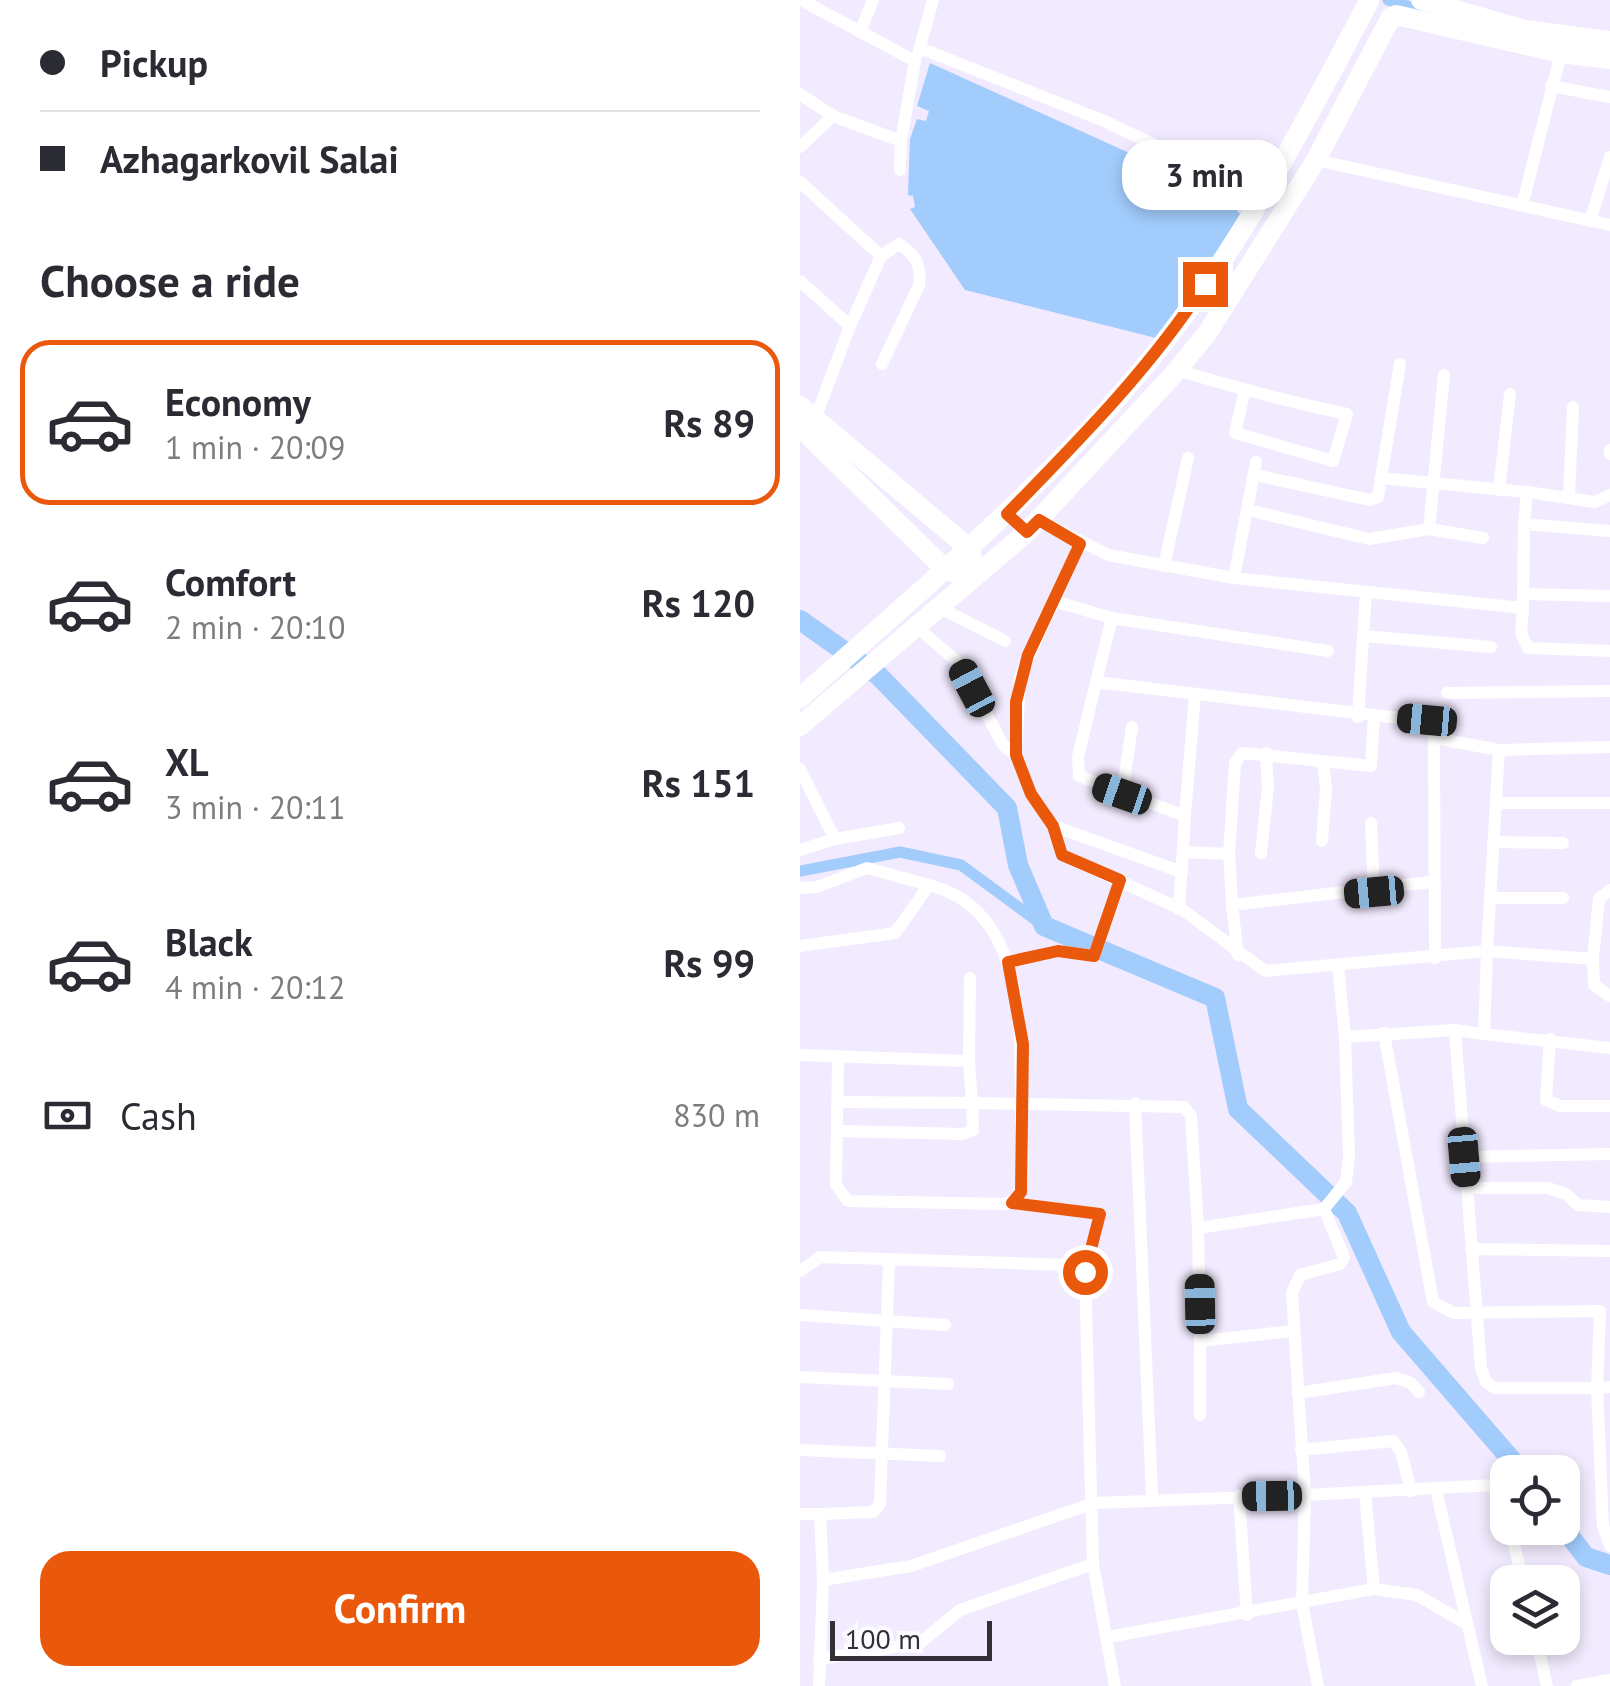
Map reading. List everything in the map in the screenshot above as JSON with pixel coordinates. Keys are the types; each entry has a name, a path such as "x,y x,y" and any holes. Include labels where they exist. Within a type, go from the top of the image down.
{"main road":[{"path":"1369,0 1374,12 1403,8 1610,41"},
{"path":"800,698 970,550 1154,355 1262,196 1369,0"},
{"path":"1403,8 1561,53 1610,59"},
{"path":"800,726 942,609 1033,526 1177,370 1208,332 1316,160 1403,8"},
{"path":"806,422 970,550 975,578"},
{"path":"806,422 946,570 975,578"}],"street":[{"path":"801,0 860,32 918,55 1104,120 1262,196"},
{"path":"860,32 873,0"},
{"path":"900,170 901,141 933,0"},
{"path":"1522,206 1561,53"},
{"path":"1550,86 1610,96"},
{"path":"800,94 833,116 901,141"},
{"path":"800,147 833,116"},
{"path":"1590,220 1610,157"},
{"path":"1316,160 1610,225"},
{"path":"800,182 881,256"},
{"path":"806,422 881,256 899,244 915,258 921,272 882,364"},
{"path":"801,284 850,326"},
{"path":"1234,578 1256,469 1370,500 1378,496 1400,364"},
{"path":"1177,370 1347,414 1334,462 1236,433 1244,390"},
{"path":"1429,529 1444,375"},
{"path":"1499,490 1510,394"},
{"path":"1568,498 1573,408"},
{"path":"1164,566 1188,458"},
{"path":"1381,478 1596,502 1610,495"},
{"path":"1527,492 1521,633 1528,648 1610,652"},
{"path":"1248,510 1368,540 1429,529 1483,538"},
{"path":"1007,514 1108,555 1234,578 1366,592 1524,601 1610,596"},
{"path":"1524,524 1610,530"},
{"path":"1080,544 1020,676 1016,755 1031,794 1053,826 1062,855 1179,908 1266,972 1487,951 1593,959"},
{"path":"1358,716 1366,592"},
{"path":"1054,600 1112,618 1328,651"},
{"path":"942,609 1006,641"},
{"path":"1112,618 1077,768 1086,782 1185,816"},
{"path":"912,634 960,664 1003,744 1016,755"},
{"path":"1364,636 1490,647"},
{"path":"1096,682 1431,722 1435,958"},
{"path":"1448,693 1610,691"},
{"path":"1179,908 1196,695"},
{"path":"1238,954 1230,854 1238,757 1248,752 1266,753 1371,766 1374,715"},
{"path":"1122,794 1132,727"},
{"path":"1434,738 1498,750 1610,747"},
{"path":"1484,1034 1498,750"},
{"path":"1261,853 1268,787 1266,753"},
{"path":"1322,840 1326,789 1323,761"},
{"path":"800,769 835,838"},
{"path":"1496,803 1610,803"},
{"path":"1371,823 1374,892"},
{"path":"1053,826 1182,872"},
{"path":"800,850 835,838 899,828"},
{"path":"1493,842 1563,842"},
{"path":"1183,852 1230,854"},
{"path":"800,888 817,887 867,868 929,885 973,909 1008,962 1023,1044 1021,1192 1012,1203"},
{"path":"1008,962 1047,952 1088,957 1097,952 1120,880"},
{"path":"1232,905 1374,892 1431,882"},
{"path":"800,946 895,933 929,885"},
{"path":"1610,890 1599,899 1603,938 1593,959 1594,985 1610,996"},
{"path":"1490,898 1563,898"},
{"path":"1198,1228 1326,1207 1340,1194 1349,1158 1338,966"},
{"path":"838,1132 970,1134 970,978"},
{"path":"1454,1030 1476,1312 1486,1382 1495,1388 1604,1388"},
{"path":"1345,1037 1454,1030 1610,1048"},
{"path":"1384,1033 1432,1302 1454,1313 1605,1311 1606,1502 1610,1546"},
{"path":"1550,1039 1546,1100 1560,1106 1610,1106"},
{"path":"800,1055 970,1061"},
{"path":"838,1058 836,1185 848,1201 1012,1203 1100,1214 1085,1272 1093,1564 1115,1686"},
{"path":"838,1102 1172,1104 1189,1111 1198,1228 1200,1415"},
{"path":"1135,1104 1152,1497"},
{"path":"1464,1157 1610,1154"},
{"path":"1466,1188 1548,1188 1566,1194 1578,1204 1610,1208"},
{"path":"1318,1686 1302,1603 1304,1496 1293,1332 1294,1282 1340,1264 1344,1257 1326,1207"},
{"path":"1471,1248 1610,1251"},
{"path":"800,1270 809,1260 820,1257 1069,1265 1085,1272"},
{"path":"800,1514 878,1510 888,1260"},
{"path":"800,1314 945,1325"},
{"path":"1200,1341 1293,1332"},
{"path":"800,1377 948,1384"},
{"path":"1298,1393 1396,1378 1411,1383 1419,1392"},
{"path":"1301,1450 1393,1440 1401,1452 1411,1491"},
{"path":"800,1450 940,1456"},
{"path":"823,1580 911,1566 1094,1503 1152,1497 1304,1496 1490,1485"},
{"path":"1436,1490 1482,1686"},
{"path":"1364,1492 1374,1589"},
{"path":"1239,1496 1248,1615"},
{"path":"818,1686 823,1580 820,1514"},
{"path":"818,1659 920,1643 960,1610 1093,1564"},
{"path":"1108,1637 1248,1615 1374,1589 1417,1595 1467,1624"},
{"path":"1540,1655 1547,1686"},
{"path":"1577,1686 1610,1680"}],"water":[{"path":"930,63 1240,203 1237,211 1243,217 1201,283 1196,280 1189,289 1193,293 1160,339 965,290 910,209 915,207 913,196 908,195 910,139 917,119 926,121 929,111 917,106"}],"waterway":[{"path":"1388,0 1430,13"},
{"path":"800,620 878,675 1007,808 1018,865 1044,926 1215,998 1238,1109 1347,1213 1401,1332 1507,1455"},
{"path":"800,871 900,852 961,865 1044,926"},
{"path":"1577,1545 1586,1557 1610,1565"}],"route":[{"path":"1085,1272 1102,1219 1100,1214 1012,1203 1021,1192 1023,1044 1018,998 1008,962 1058,951 1094,956 1120,880 1062,855 1053,826 1031,794 1016,755 1020,676 1080,544 1039,520 1027,532 1007,514 1107,411 1186,314 1205,284"}]}
